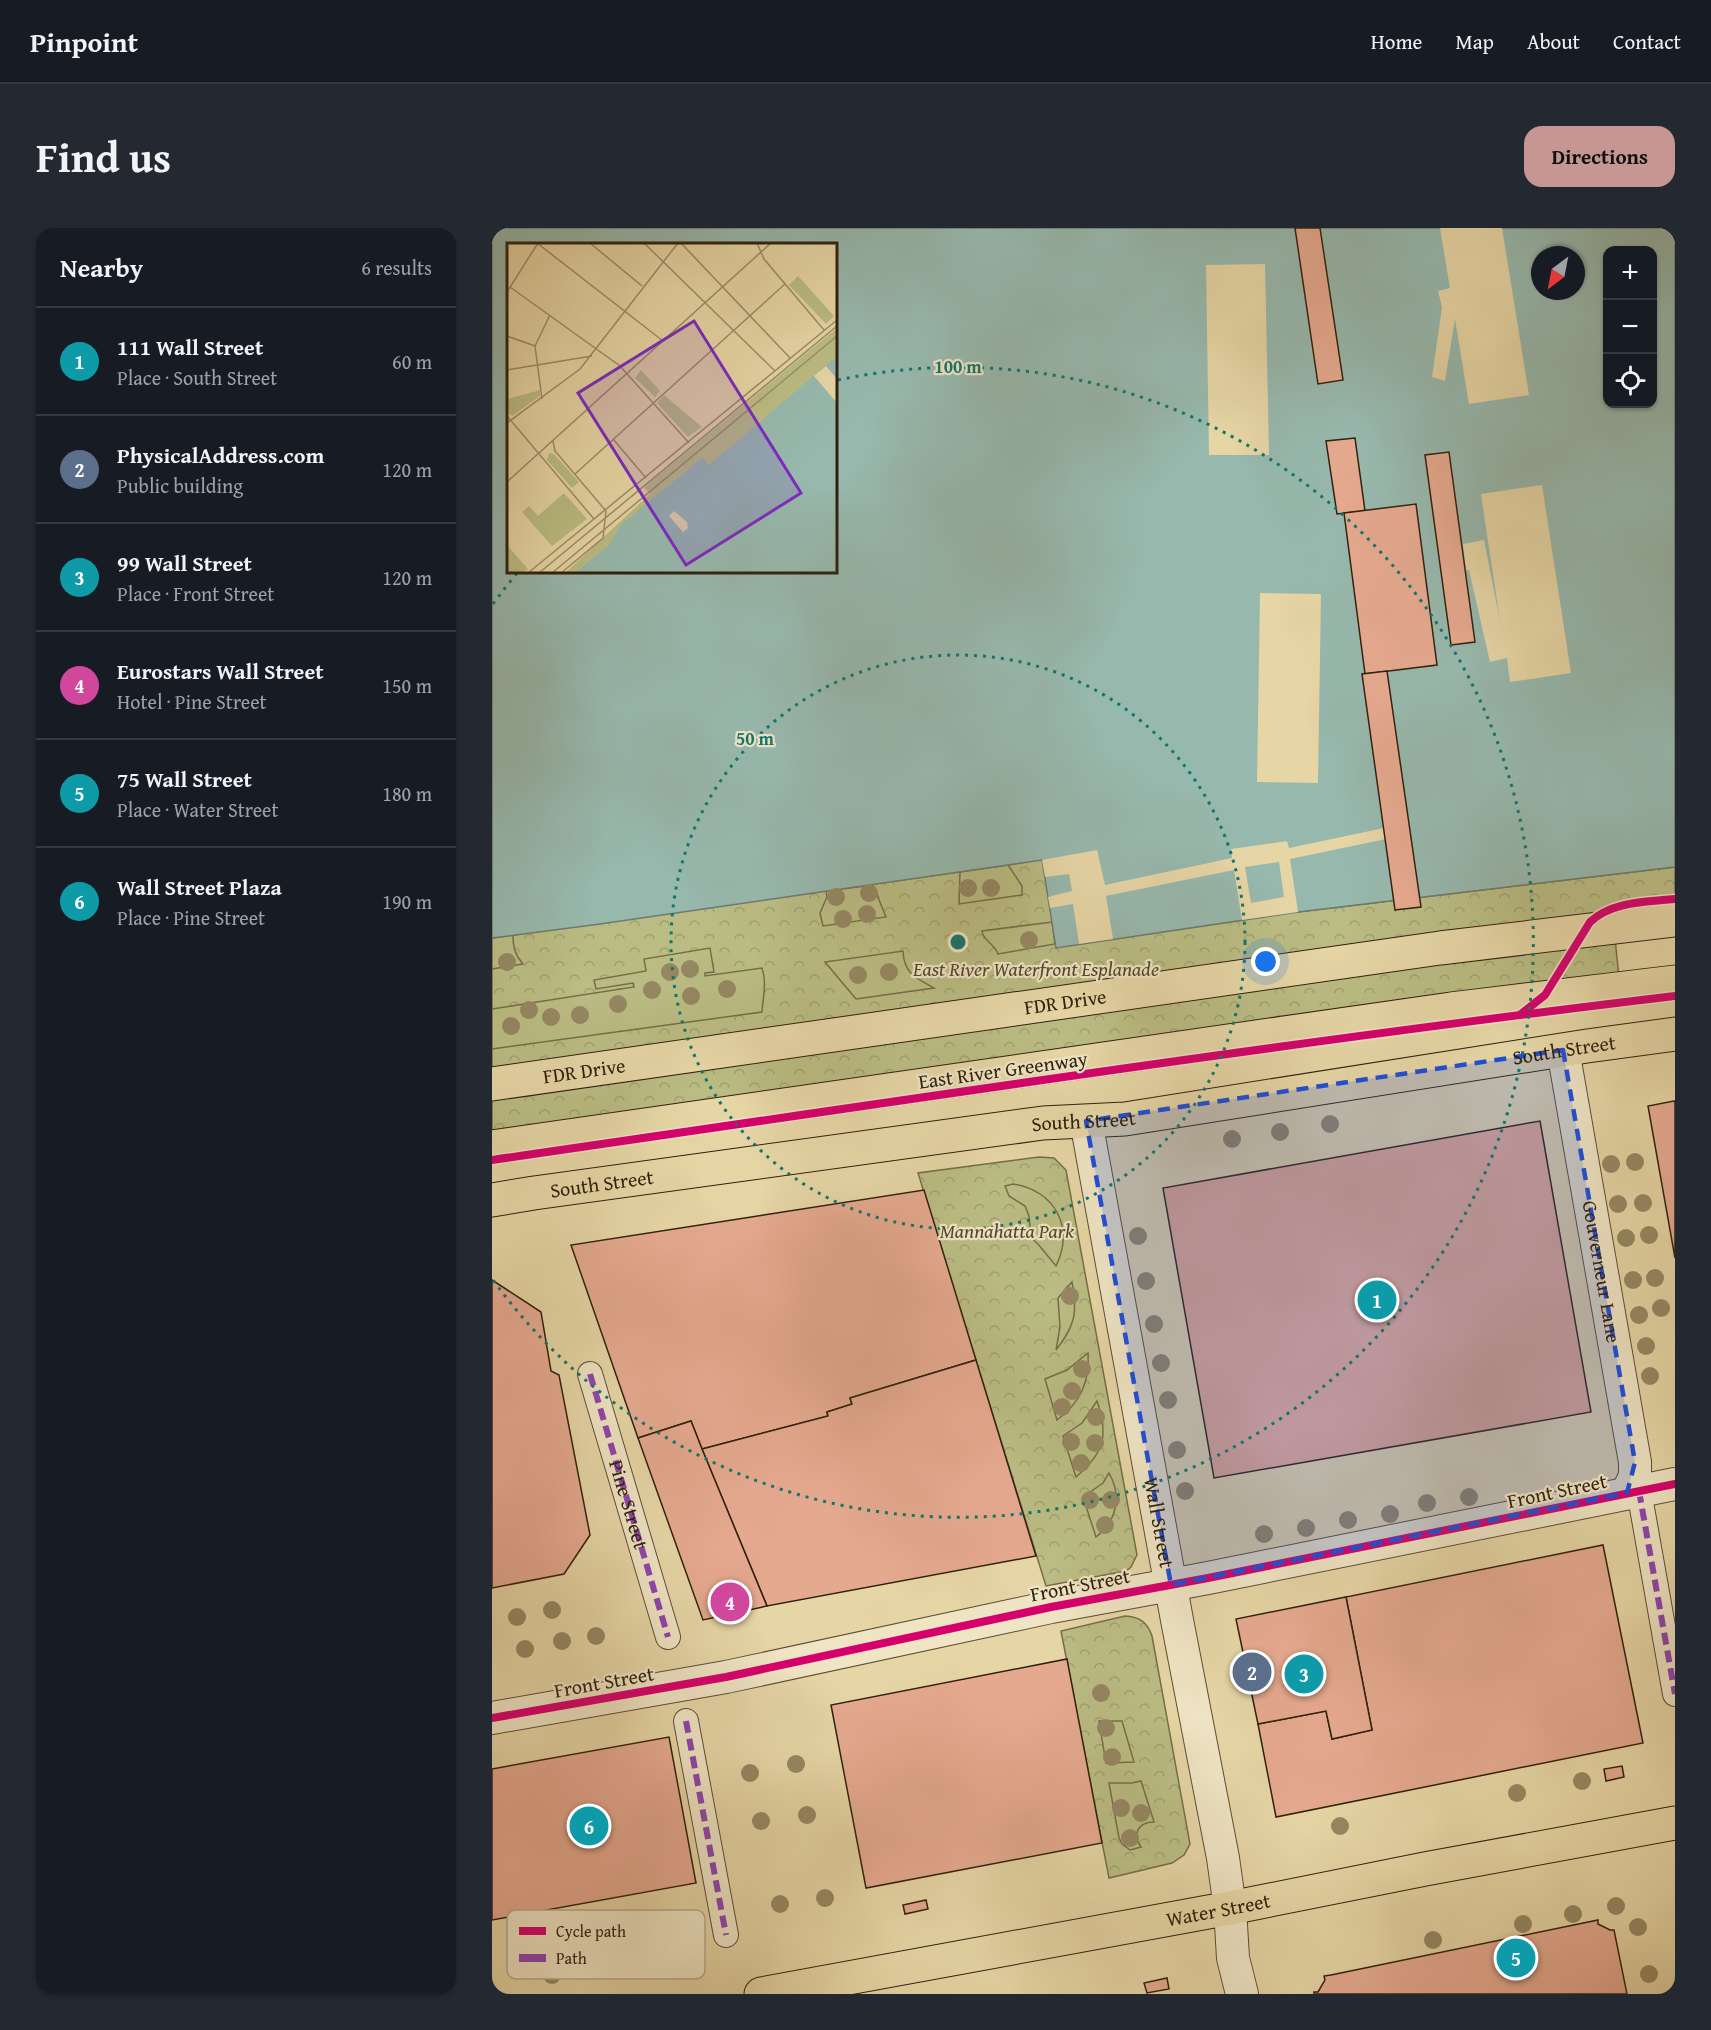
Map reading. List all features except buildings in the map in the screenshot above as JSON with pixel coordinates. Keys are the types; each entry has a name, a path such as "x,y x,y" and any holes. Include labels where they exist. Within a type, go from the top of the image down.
{"main road":[{"name":"FDR Drive","path":"492,1084 1440,948 1675,920"},
{"path":"492,1147 1451,1010 1675,982"},
{"name":"South Street","path":"492,1200 1043,1123 1125,1119 1675,1034"},
{"name":"Water Street","path":"761,1994 808,1990 929,1962 1230,1908 1675,1823"}],"street":[{"name":"Gouverneur Lane","path":"1563,1050 1635,1462 1633,1492 1675,1694"},
{"name":"Wall Street","path":"1086,1120 1224,1858 1233,1958 1242,1994"},
{"name":"Pine Street","path":"590,1374 668,1637"},
{"name":"Front Street","path":"492,1718 726,1677 1051,1607 1172,1585 1675,1484"},
{"path":"686,1721 726,1935"}],"highlighted area":[{"path":"1563,1050 1635,1462 1627,1493 1171,1585 1086,1121"}],"green space":[{"name":"East River Waterfront Esplanade","path":"1097,850 1298,912 1675,867 1675,910 1613,919 1621,997 492,1155 492,938 1008,865"},
{"path":"1008,865 1022,886 1022,895 959,904 960,872"},
{"path":"873,885 886,917 823,926 820,913 827,897 826,891"},
{"path":"1052,922 1055,944 998,954 982,931"},
{"path":"513,935 515,951 523,964 492,969 492,938"},
{"path":"710,948 714,972 705,973 705,976 762,968 764,984 762,1012 492,1049 492,1009 634,987 633,983 596,989 594,980 646,971 644,959"},
{"path":"903,951 906,965 912,974 934,988 856,999 825,962"},
{"name":"Mannahatta Park","path":"1039,1157 1054,1158 1066,1170 1137,1555 1131,1567 1126,1571 1046,1586 918,1173"},
{"path":"1013,1184 1040,1194 1057,1213 1062,1225 1063,1238 1056,1266 1028,1235 1029,1216 1025,1206 1009,1196 1005,1186"},
{"path":"1072,1282 1075,1310 1071,1326 1056,1350 1060,1327 1058,1298"},
{"path":"1088,1353 1087,1373 1082,1391 1072,1406 1057,1420 1045,1379 1067,1370"},
{"path":"1097,1401 1103,1424 1102,1443 1093,1460 1076,1477 1063,1436 1082,1423"},
{"path":"1109,1473 1115,1490 1115,1508 1109,1523 1096,1537 1083,1497 1103,1483"},
{"path":"1125,1616 1142,1621 1152,1636 1190,1844 1184,1855 1172,1863 1109,1878 1061,1631"},
{"path":"1099,1721 1122,1721 1134,1762 1106,1763"},
{"path":"1141,1781 1154,1822 1141,1826 1137,1838 1141,1847 1130,1850 1122,1844 1119,1838 1109,1783"}],"water":[{"path":"492,228 1675,228 1675,867 1298,912 1056,948 1042,860 492,938"}],"pier":[{"path":"1440,228 1502,228 1529,395 1469,404 1455,319 1445,381 1432,377 1442,307 1438,291 1450,288"},
{"path":"1265,264 1269,455 1209,455 1206,265"},
{"path":"1542,485 1571,673 1510,682 1507,658 1490,662 1469,570 1466,570 1463,544 1484,540 1500,621 1481,494"},
{"path":"1260,593 1321,594 1318,783 1257,782"},
{"path":"1384,828 1386,839 1290,859 1298,912 1242,920 1234,870 1106,896 1113,939 1079,944 1073,904 1050,908 1048,897 1072,891 1069,874 1045,877 1042,860 1097,850 1105,885 1232,858 1231,849 1287,841 1289,848","holes":["1279,862 1284,897 1251,903 1245,867"]}],"marked path":[{"path":"590,1374 668,1637"},
{"path":"1639,1491 1675,1694"},
{"path":"686,1721 726,1935"}],"cycle path":[{"path":"1521,1014 1545,995 1590,922 1599,915 1619,906 1675,899"},
{"name":"East River Greenway","path":"492,1160 935,1095 1675,996"},
{"path":"492,1718 726,1677 1051,1607 1208,1578 1675,1484"}],"place":[{"name":"111 Wall Street","path":"1377,1300"},
{"name":"Eurostars Wall Street","path":"730,1602"},
{"name":"PhysicalAddress.com","path":"1252,1672"},
{"name":"99 Wall Street","path":"1304,1674"},
{"name":"Wall Street Plaza","path":"589,1826"},
{"name":"75 Wall Street","path":"1516,1958"}]}
